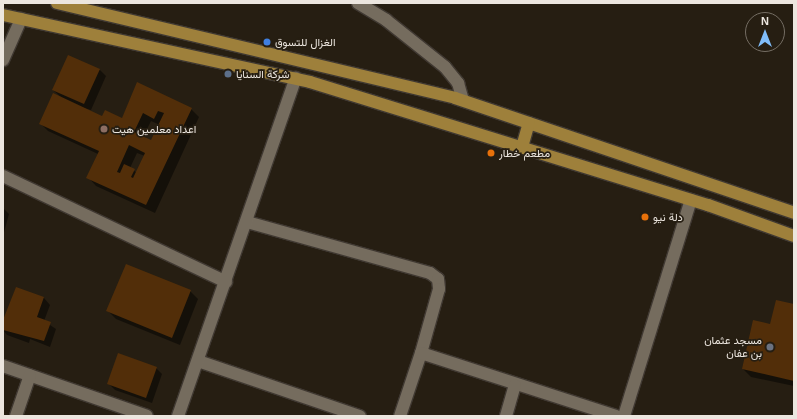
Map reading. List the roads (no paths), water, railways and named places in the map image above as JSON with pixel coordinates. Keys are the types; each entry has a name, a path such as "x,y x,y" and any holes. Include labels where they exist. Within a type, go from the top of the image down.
{"main road":[{"path":"57,3 463,100 794,213"},
{"path":"3,16 21,18 296,78 691,200 794,236"},
{"path":"522,147 529,123"}],"street":[{"path":"358,3 386,20 445,67 458,83 463,100"},
{"path":"3,60 21,18"},
{"path":"178,416 296,78"},
{"path":"3,176 226,282"},
{"path":"624,416 691,200"},
{"path":"246,222 430,273 438,279 439,289 400,416"},
{"path":"420,353 515,385 616,416"},
{"path":"198,361 360,416"},
{"path":"3,366 146,416"},
{"path":"16,416 30,375"},
{"path":"506,416 515,385"}],"place":[{"name":"الغزال للتسوق","path":"267,42"},
{"name":"شركة السنايا","path":"228,74"},
{"name":"اعداد معلمين هيت","path":"104,129"},
{"name":"مطعم خطار","path":"491,153"},
{"name":"دلة نيو","path":"645,217"},
{"name":"مسجد عثمان بن عفان","path":"770,347"}]}
